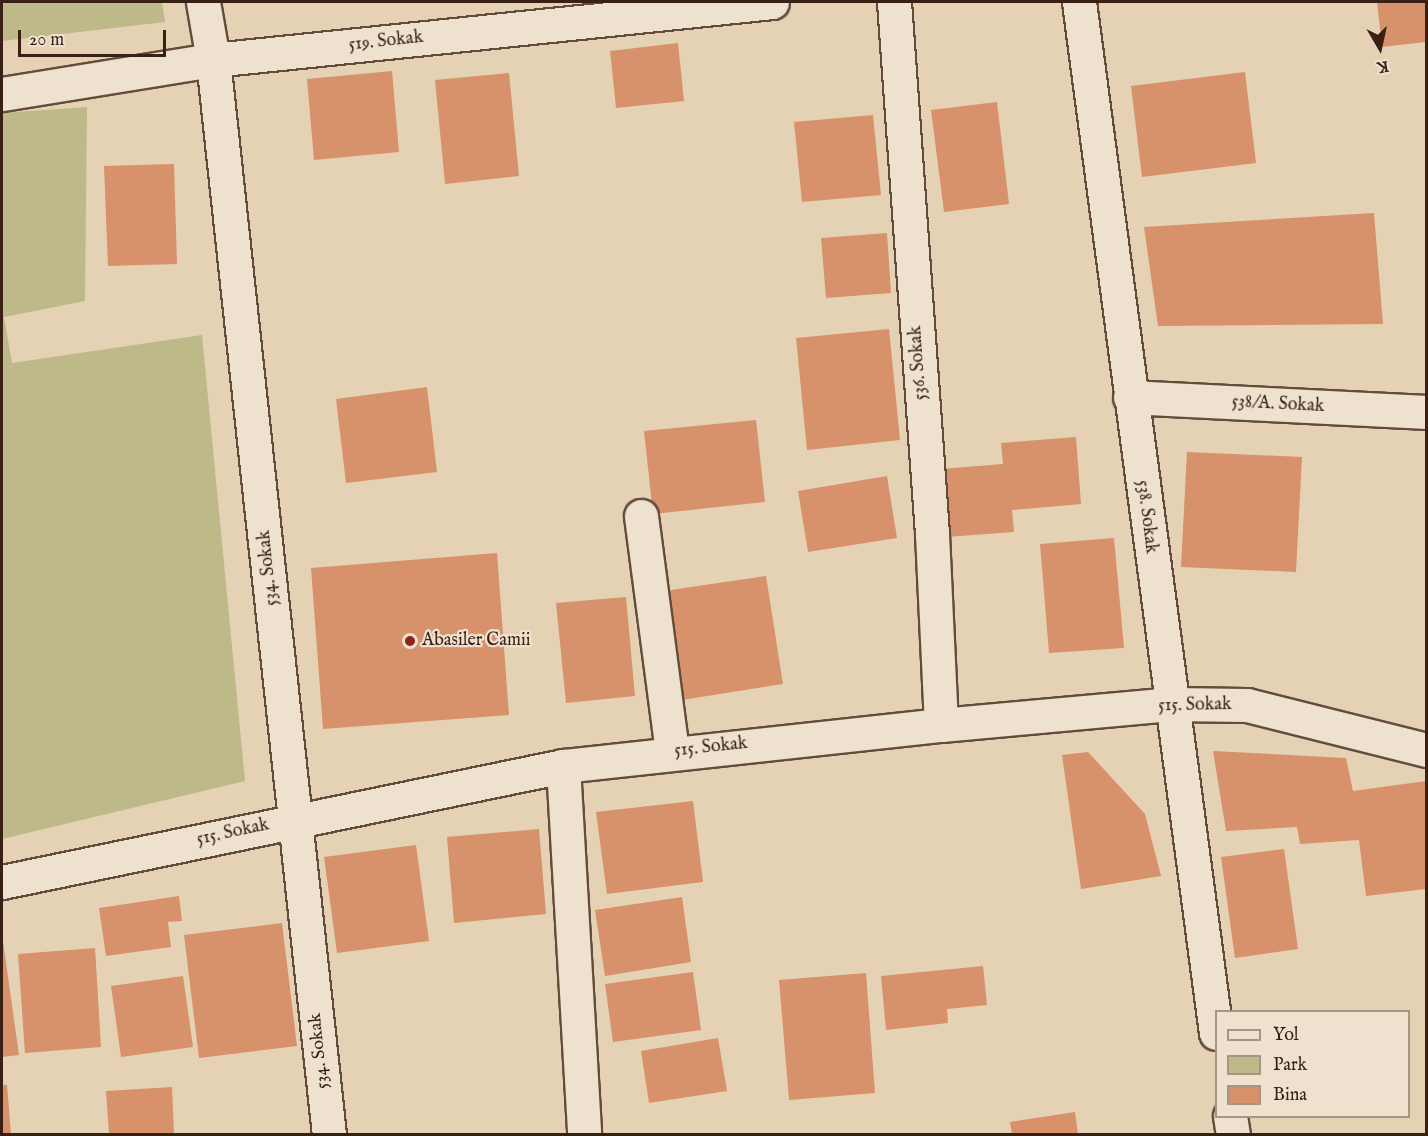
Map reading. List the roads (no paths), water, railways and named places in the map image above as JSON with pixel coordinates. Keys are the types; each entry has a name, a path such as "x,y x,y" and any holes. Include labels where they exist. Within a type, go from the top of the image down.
{"street":[{"name":"534. Sokak","path":"203,2 213,60 297,820 328,1134"},
{"name":"519. Sokak","path":"2,94 213,60 772,2"},
{"name":"536. Sokak","path":"894,2 931,522 941,725"},
{"name":"538. Sokak","path":"1079,2 1170,704 1215,1026"},
{"name":"538/A. Sokak","path":"1130,397 1426,412"},
{"path":"641,516 672,752"},
{"name":"515. Sokak","path":"2,882 562,766 672,752 941,725 1170,704 1246,705 1426,750"},
{"path":"562,766 584,1134"},
{"path":"1230,1118 1233,1134"}],"place":[{"name":"Abasiler Camii","path":"410,641"}]}
